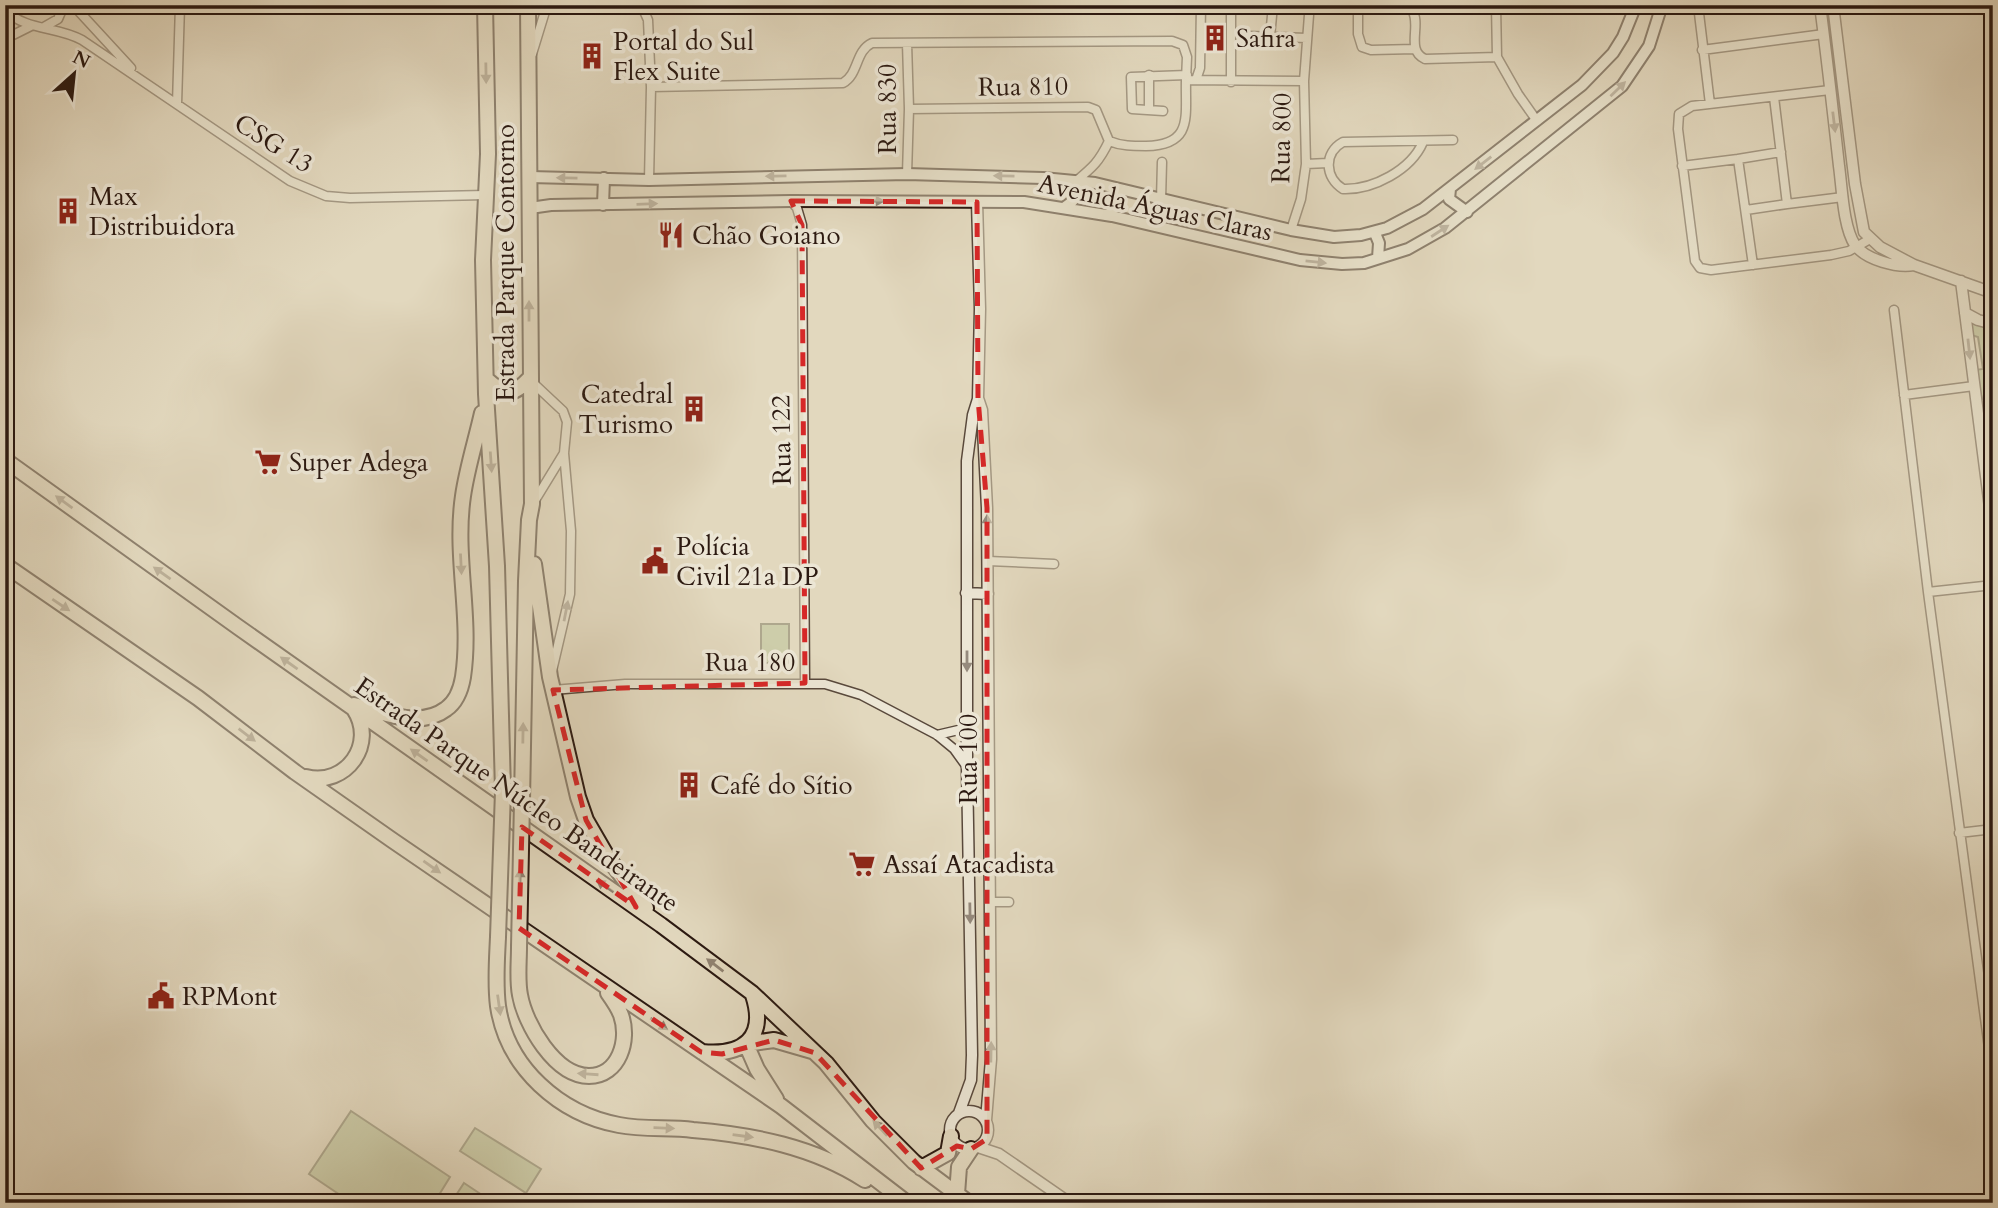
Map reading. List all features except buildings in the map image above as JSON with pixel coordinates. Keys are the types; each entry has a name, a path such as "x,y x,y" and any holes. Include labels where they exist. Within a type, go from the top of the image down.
{"highway":[{"name":"Estrada Parque Contorno","path":"485,5 488,154 483,260 486,394"},
{"name":"Estrada Parque Contorno","path":"528,5 532,504 529,520"},
{"path":"486,379 503,392 510,393 529,379"},
{"path":"349,705 412,718 436,715 455,701 464,664 460,546 463,496 486,394"},
{"path":"486,394 497,566 503,791 496,979 504,1029 528,1074 561,1103 595,1119 618,1125 693,1129 793,1146 863,1178 899,1203"},
{"name":"Estrada Parque Núcleo Bandeirante","path":"5,460 661,925 752,993 815,1053 873,1121 917,1165 962,1200"},
{"path":"529,520 551,683 570,773 586,820 608,859 661,925"},
{"path":"529,520 520,996 536,1037 560,1064 584,1076 598,1075 610,1069 622,1050 622,1017 603,986"},
{"path":"5,565 198,698 296,772 603,986 781,1106 906,1203"},
{"path":"296,772 308,778 323,779 336,776 353,762 360,749 362,734 360,720 349,705"},
{"path":"746,1044 757,1022 757,1007 752,993"},
{"path":"701,1052 722,1054 746,1044 774,1040 815,1053"},
{"path":"746,1044 757,1069 781,1106"},
{"path":"917,1165 948,1153 951,1136"},
{"path":"962,1200 959,1167 975,1148"}],"main road":[{"name":"Avenida Águas Claras","path":"530,177 649,180 907,174 1011,176 1095,183 1291,230 1334,237 1375,233 1404,221 1450,189 1581,85 1609,58 1623,37 1636,5"},
{"name":"Avenida Águas Claras","path":"530,208 551,205 791,201 1024,202 1112,216 1300,260 1364,263 1421,243 1467,212 1622,86 1649,46 1662,5"},
{"path":"603,205 604,178"},
{"path":"1065,207 1071,204 1077,194 1075,182"},
{"path":"1450,189 1449,199 1467,212"},
{"path":"1112,216 1110,205 1119,190"},
{"path":"1375,233 1379,243 1378,258"}],"street":[{"path":"42,28 58,19 64,5"},
{"path":"73,5 140,78"},
{"path":"177,104 180,5"},
{"path":"528,66 547,5"},
{"path":"635,5 644,11 648,20 651,87 649,180"},
{"path":"1190,78 1200,68 1201,5"},
{"path":"1231,5 1231,82"},
{"path":"1270,37 1273,5"},
{"path":"1304,81 1307,5"},
{"path":"1496,5 1497,57 1537,121"},
{"path":"1698,5 1710,104"},
{"path":"1820,5 1843,197 1850,232 1856,247 1869,256 1900,266 1914,265"},
{"path":"1833,5 1859,211 1864,232 1892,254 1914,265 1993,293"},
{"path":"1415,49 1371,50 1362,47 1356,7 1399,7 1412,10 1415,16 1415,49 1425,60 1497,57"},
{"path":"5,10 32,26 73,35 140,78"},
{"path":"5,39 32,26"},
{"path":"1702,50 1824,34"},
{"path":"1249,36 1307,38"},
{"path":"651,87 843,83 850,78 867,45 1172,41 1183,45 1190,78 1184,124 1177,139 1164,145 1147,146 1109,141 1101,159 1075,182"},
{"name":"Rua 830","path":"907,43 907,174"},
{"path":"1149,110 1149,75 1133,76 1130,80 1131,107 1134,110 1163,111"},
{"name":"Rua 800","path":"1149,75 1231,82 1304,81 1306,164 1301,199 1291,230"},
{"name":"CSG 13","path":"140,78 289,181 326,196 350,198 485,195"},
{"path":"1830,90 1692,106 1679,114 1682,166 1697,265 1704,270 1838,254 1870,239"},
{"path":"1774,97 1787,204"},
{"name":"Rua 810","path":"909,109 1088,107 1096,110 1109,141"},
{"path":"1423,142 1412,160 1366,187 1350,189 1338,186 1331,177 1328,163 1332,151 1343,142 1453,140"},
{"path":"1682,166 1781,152"},
{"path":"1738,159 1753,265"},
{"path":"1161,162 1161,200"},
{"path":"1306,164 1328,163"},
{"path":"1746,210 1843,197"},
{"name":"Rua 122","path":"791,201 797,208 802,225 805,683"},
{"name":"Rua 100","path":"959,1114 970,1088 972,1067 966,593 967,461 978,398 980,309 977,202"},
{"path":"1961,281 1993,531"},
{"path":"1894,310 1959,833 1991,1048 1993,1078"},
{"path":"1965,313 1993,324"},
{"path":"529,379 563,411 567,422 564,453 571,531 570,594 551,683"},
{"path":"1904,395 1974,386"},
{"name":"Rua 100","path":"978,398 982,410 988,561 991,1059 986,1120"},
{"path":"532,504 564,453"},
{"path":"988,561 1054,564"},
{"path":"1928,592 1993,585"},
{"path":"966,593 988,594"},
{"name":"Rua 180","path":"551,683 805,683 832,686 861,695 937,735 954,749 967,767"},
{"path":"937,735 967,728"},
{"path":"969,797 989,797"},
{"path":"1959,833 1993,829"},
{"path":"990,902 1009,902"},
{"path":"975,1148 987,1139 986,1120 971,1111 959,1114 951,1123 951,1136 959,1146 999,1154"},
{"path":"987,1139 999,1154 1070,1203"}],"highlighted area":[{"path":"791,201 977,202 978,398 987,508 987,1139 971,1149 957,1146 921,1168 815,1053 774,1040 722,1054 701,1052 519,928 522,827 636,907 586,820 553,690 805,683 802,225"}],"green space":[{"path":"1970,322 1993,328 1993,436 1989,401 1982,399 1975,370 1983,369 1978,337 1971,335"},
{"path":"761,624 789,624 789,663 761,663"},
{"path":"351,1111 450,1177 434,1203 352,1203 309,1174"},
{"path":"475,1128 541,1169 526,1193 460,1151"},
{"path":"464,1183 494,1203 451,1203"}],"place":[{"name":"Safira","path":"1215,38"},
{"name":"Portal do Sul Flex Suite","path":"592,56"},
{"name":"Max Distribuidora","path":"68,211"},
{"name":"Chão Goiano","path":"671,235"},
{"name":"Catedral Turismo","path":"694,409"},
{"name":"Super Adega","path":"268,462"},
{"name":"Polícia Civil 21a DP","path":"655,561"},
{"name":"Café do Sítio","path":"689,785"},
{"name":"Assaí Atacadista","path":"862,864"},
{"name":"RPMont","path":"161,996"}]}
